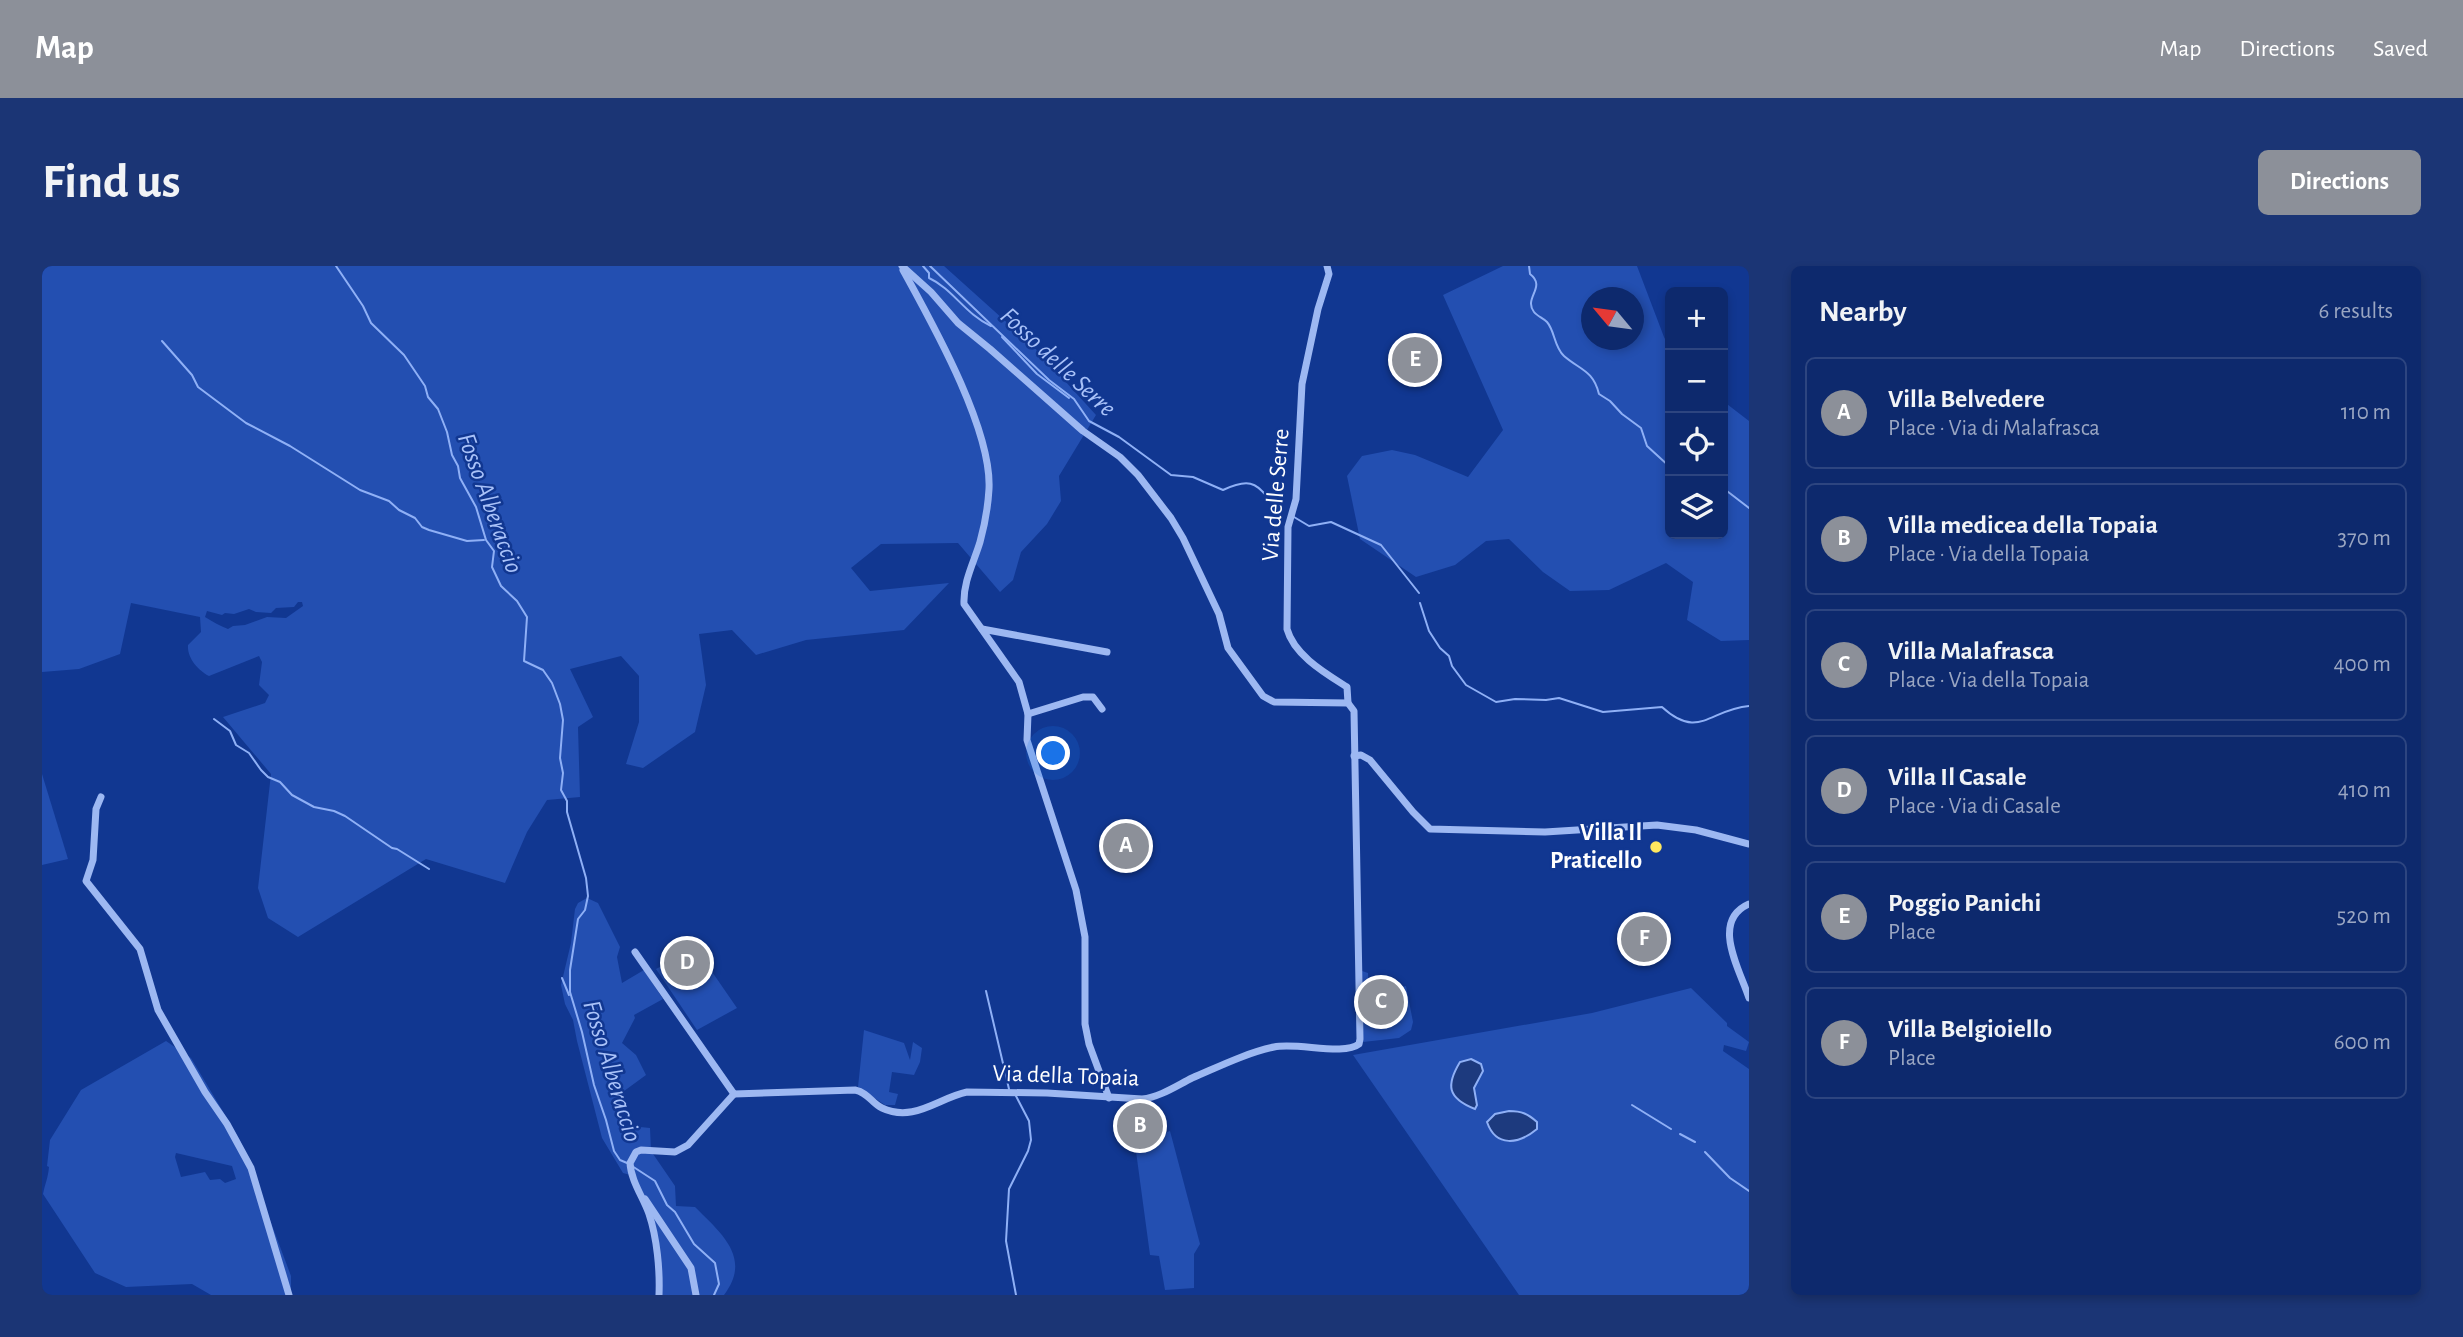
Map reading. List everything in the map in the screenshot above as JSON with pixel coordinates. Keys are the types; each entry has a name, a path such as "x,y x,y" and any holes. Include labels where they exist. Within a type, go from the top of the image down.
{"street":[{"path":"902,266 972,411 986,461 989,486 987,511 980,543 963,594 964,604 1019,682 1028,714 1027,740 1076,890 1085,937 1085,1024 1089,1044 1109,1098"},
{"path":"902,266 931,292 958,323 1083,431 1121,457 1138,475 1183,538 1219,614 1228,648 1263,696 1274,702 1348,703 1353,711 1354,756 1361,755 1370,760 1430,829 1545,832 1657,825 1696,830 1749,844"},
{"name":"Via delle Serre","path":"1327,266 1329,274 1318,309 1302,384 1296,499 1288,527 1287,629 1290,641 1298,650 1347,687 1348,703"},
{"path":"982,629 1107,652"},
{"path":"1028,714 1083,697 1093,697 1102,709"},
{"name":"Via della Topaia","path":"734,1094 855,1090 864,1092 883,1109 909,1113 925,1110 954,1095 967,1092 1152,1098 1202,1074 1274,1047 1292,1045 1346,1051 1359,1044 1354,756"},
{"path":"101,797 96,808 93,860 86,881 140,949 163,1020 205,1092 228,1124 251,1168 289,1295"},
{"path":"1749,904 1740,908 1731,924 1729,944 1749,998"},
{"path":"635,952 734,1094 688,1145 675,1152 641,1150 636,1152 630,1163 652,1227 660,1283 659,1295"},
{"path":"638,1190 654,1209 691,1268 696,1295"}],"shaded area":[{"path":"42,266 944,266 1032,345 1096,415 1059,476 1061,501 1047,524 1021,552 1013,580 1000,592 958,543 881,544 851,568 870,591 949,583 904,630 806,640 756,655 732,630 699,634 706,685 695,732 643,768 626,764 639,722 639,676 621,656 570,669 593,717 578,727 580,797 547,800 527,832 505,883 426,859 298,937 268,918 258,888 271,774 223,717 265,703 269,695 259,685 262,662 259,656 209,676 194,663 188,650 188,645 201,632 200,617 131,603 120,654 79,669 42,672","holes":["298,602 302,602 303,606 286,618 267,617 228,629 205,617 207,611 222,615 249,609 271,613 276,608 294,607"]},
{"path":"1503,266 1637,266 1665,339 1665,539 1728,539 1728,405 1749,421 1749,640 1721,641 1687,620 1693,582 1666,563 1609,590 1570,591 1543,572 1509,539 1486,541 1455,565 1416,577 1360,539 1347,476 1362,456 1392,450 1415,455 1468,477 1503,430 1443,295"},
{"path":"42,774 68,859 42,865"},
{"path":"587,898 598,903 620,947 617,957 622,983 644,970 663,999 634,1015 635,1018 622,1043 636,1055 646,1075 620,1094 621,1125 650,1128 651,1151 675,1186 676,1206 695,1207 730,1247 735,1269 732,1282 724,1295 659,1295 654,1238 634,1176 623,1173 602,1138 573,1020 565,1004 561,985 571,943 575,909 578,903"},
{"path":"673,960 683,979 708,966 737,1008 697,1030 656,969"},
{"path":"1362,971 1368,973 1370,1011 1378,1023 1391,1022 1389,990 1406,986 1413,1022 1411,1030 1399,1038 1363,1042"},
{"path":"1691,988 1727,1026 1749,1042 1746,1051 1724,1045 1723,1051 1749,1069 1749,1295 1519,1295 1353,1055 1592,1013"},
{"path":"864,1030 904,1043 910,1060 913,1042 922,1048 914,1075 892,1072 889,1092 898,1094 895,1105 885,1105 858,1087"},
{"path":"166,1041 191,1058 240,1140 291,1276 291,1295 211,1295 192,1284 126,1287 95,1273 43,1194 49,1171 47,1166 50,1140 81,1090","holes":["176,1153 232,1166 236,1179 225,1183 220,1179 210,1180 205,1172 181,1177 175,1157"]},
{"path":"1471,1059 1481,1064 1483,1071 1474,1088 1477,1105 1475,1109 1454,1095 1451,1084 1460,1062"},
{"path":"1521,1112 1531,1117 1537,1122 1537,1129 1523,1138 1502,1140 1487,1122 1495,1114"},
{"path":"1170,1131 1200,1244 1194,1254 1194,1288 1165,1290 1159,1256 1150,1255 1135,1144"}],"waterway":[{"name":"Fosso Alberaccio","path":"336,266 371,323 404,355 438,409 460,478 476,507 486,540 494,551 492,567 501,586 517,601 527,617 524,661 543,670 552,683 560,704 563,720 561,790 567,801 567,812 586,878 588,896 585,910 578,919 570,970 570,992 614,1151 620,1160 627,1163"},
{"path":"923,266 929,273 929,278 991,326"},
{"name":"Fosso delle Serre","path":"930,266 1049,380 1074,399 1089,421 1119,437 1171,475 1193,477 1223,490 1244,483 1251,484 1281,509"},
{"path":"1529,266 1530,274 1536,283 1531,307 1550,326 1561,352 1590,375 1599,394 1641,428 1647,446 1665,462"},
{"name":"Fosso delle Serre","path":"1002,337 1037,374 1069,398"},
{"path":"162,341 192,375 198,387 246,423 290,446 360,490 389,501 415,518 422,527 467,541 484,540"},
{"path":"1728,492 1749,508"},
{"name":"Fosso delle Serre","path":"1294,517 1309,526 1331,522 1381,545 1419,593"},
{"name":"Fosso delle Serre","path":"1420,603 1429,631 1449,656 1452,666 1466,685 1496,702 1559,698 1603,712 1662,707 1686,722 1705,720 1749,706"},
{"path":"214,719 230,731 236,745 249,753 268,777 280,782 292,795 314,807 345,816 429,869"},
{"path":"562,978 569,995"},
{"path":"986,991 1009,1089"},
{"path":"1016,1096 1029,1121 1031,1140 1009,1189 1006,1241 1016,1295"},
{"path":"1632,1105 1671,1129"},
{"path":"1680,1134 1695,1142"},
{"path":"1705,1152 1730,1178 1749,1191"},
{"name":"Fosso Alberaccio","path":"632,1166 655,1181 667,1205 675,1212 694,1244 715,1263 719,1284 714,1295"}],"place":[{"name":"Poggio Panichi","path":"1415,360"},
{"name":"Villa Belvedere","path":"1126,846"},
{"name":"Villa Il Praticello","path":"1656,847"},
{"name":"Villa Belgioiello","path":"1644,939"},
{"name":"Villa Il Casale","path":"687,963"},
{"name":"Villa Malafrasca","path":"1381,1002"},
{"name":"Villa medicea della Topaia","path":"1140,1126"}]}
